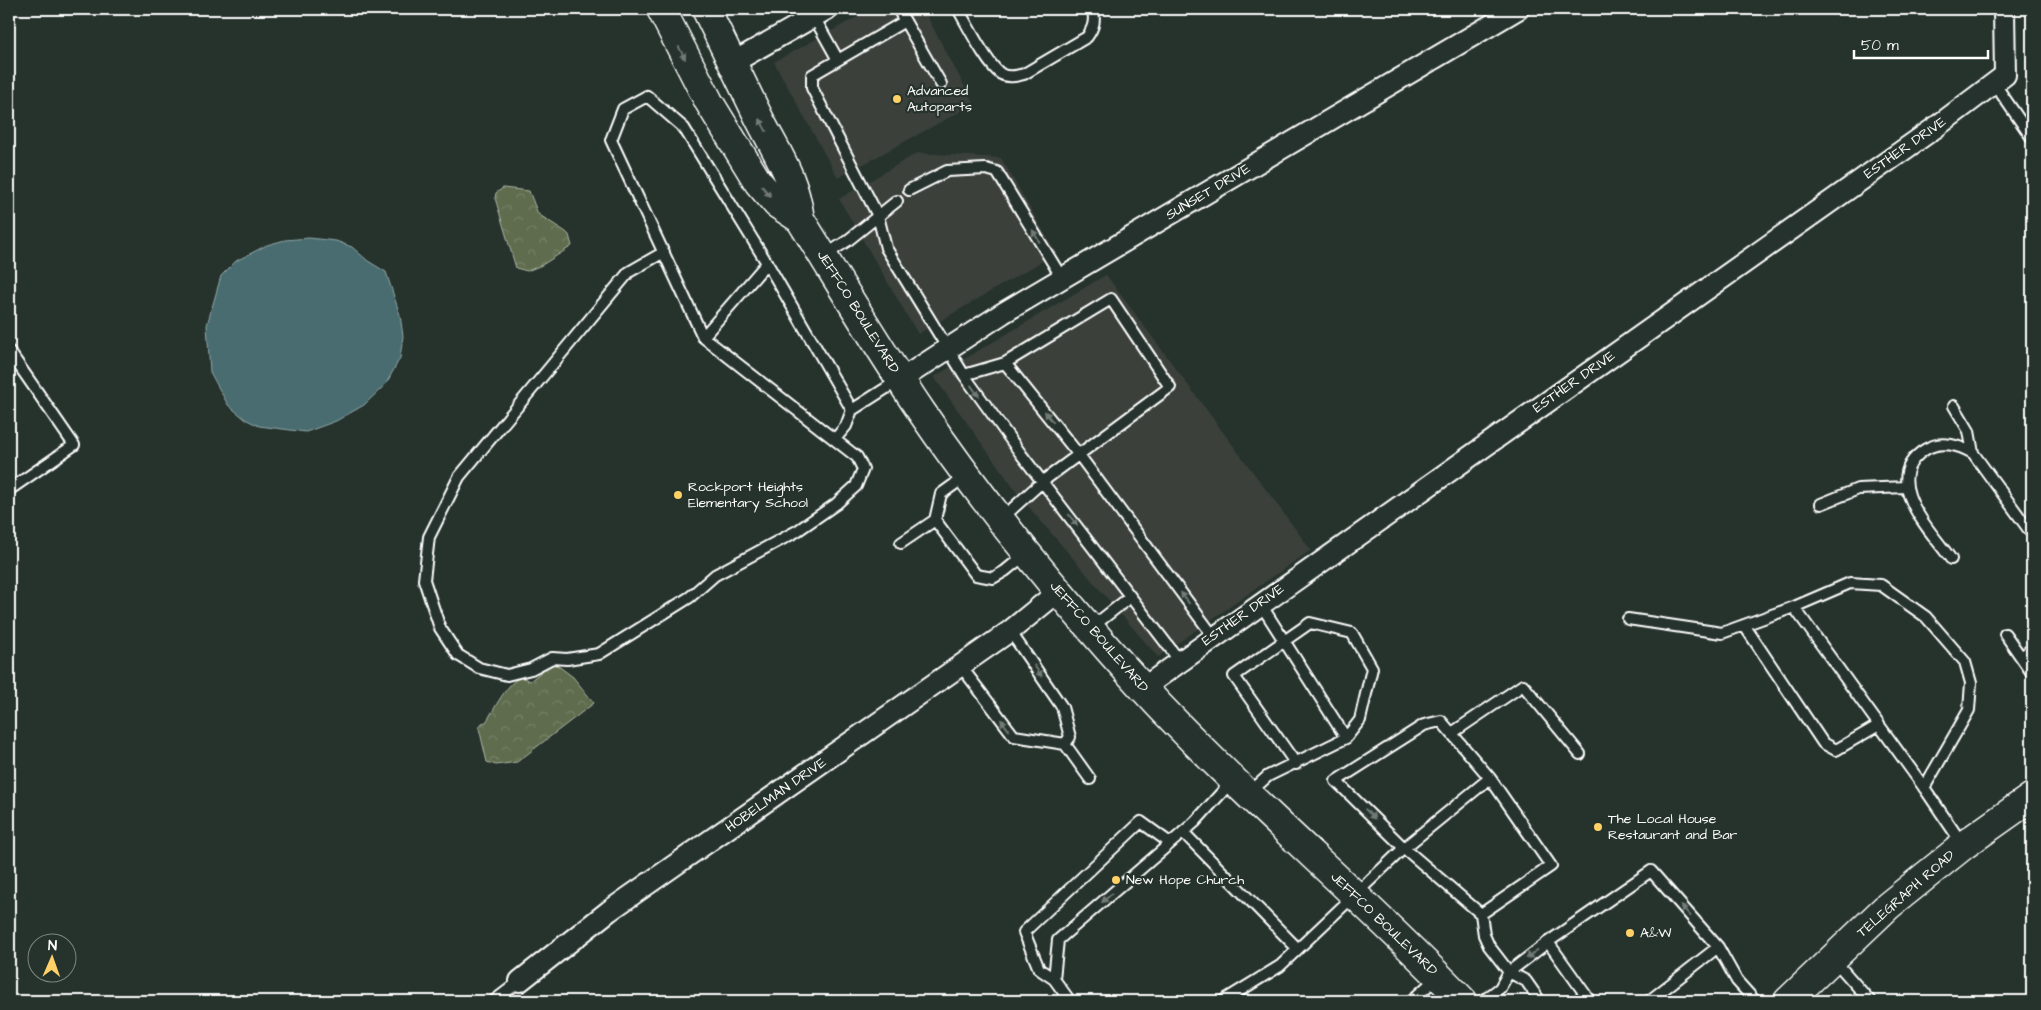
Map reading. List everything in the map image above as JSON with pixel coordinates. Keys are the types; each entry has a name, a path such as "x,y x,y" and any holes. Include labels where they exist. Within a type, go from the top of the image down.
{"main road":[{"name":"JEFFCO BOULEVARD","path":"661,9 709,102 758,182 777,204 800,219"},
{"name":"JEFFCO BOULEVARD","path":"706,9 787,170 796,194 800,219 900,380 1001,519 1090,629 1143,688 1240,787 1355,895 1463,1001"},
{"name":"TELEGRAPH ROAD","path":"1788,1001 1888,906 1964,846 2032,797"}],"street":[{"name":"SUNSET DRIVE","path":"900,380 1062,278 1518,9"},
{"path":"2000,79 2004,9"},
{"path":"732,63 821,13"},
{"name":"ESTHER DRIVE","path":"1143,688 1179,660 1936,127 2000,79"},
{"name":"HOBELMAN DRIVE","path":"520,981 609,911 1010,630 1059,591"}],"lane":[{"path":"898,9 941,84"},
{"path":"958,9 993,66 1002,74 1013,77 1024,74 1087,37 1093,29 1095,20 1093,9"},
{"path":"821,13 838,60"},
{"path":"905,21 812,75 812,88 878,216 886,248 964,375 1179,660"},
{"path":"2000,79 2032,138"},
{"path":"664,252 628,272 459,477 429,537 424,580 440,628 458,655 479,668 507,675 532,669 552,658 567,659 599,654 690,597 714,575 797,531 836,504 856,486 864,469 857,457 836,439 703,338 664,252 611,140 623,109 647,96 684,128 767,263 852,410"},
{"path":"909,190 947,170 986,169 997,172 1062,278"},
{"path":"823,256 847,241 897,201"},
{"path":"703,338 767,263"},
{"path":"964,375 1006,363 1111,299 1170,386 1043,481 1001,519"},
{"path":"9,351 74,445 9,490"},
{"path":"1006,363 1079,455 1214,637"},
{"path":"836,439 846,426 852,410 900,380"},
{"path":"1954,406 1969,430 1973,453 2032,534"},
{"path":"1951,559 1910,501 1906,487 1907,473 1913,460 1930,446 1944,444 1959,446 1973,453"},
{"path":"900,543 935,520 941,494 967,474"},
{"path":"1820,504 1858,489 1906,487"},
{"path":"935,520 976,575 993,578 1006,571 1027,552"},
{"path":"1628,619 1722,633 1794,607 1850,583 1881,585 1926,617 1965,662 1971,682 1969,710 1924,788"},
{"path":"1090,629 1130,597"},
{"path":"1260,603 1346,738"},
{"path":"1794,607 1964,846"},
{"path":"1054,979 1058,940 1195,822 1240,787 1296,764 1346,738 1360,720 1372,668 1352,633 1310,623 1234,676 1296,764"},
{"path":"1744,625 1823,743 1836,750 1879,726"},
{"path":"1010,630 1062,707 1070,738 1065,744"},
{"path":"2005,634 2032,673"},
{"path":"2021,657 2032,649"},
{"path":"960,665 1014,736 1065,744 1090,779"},
{"path":"1452,734 1523,685 1580,754"},
{"path":"1481,914 1551,866 1490,778 1441,721 1424,725 1336,781 1404,848 1481,914 1484,935 1489,946 1509,972 1526,981 1540,1001"},
{"path":"1223,1001 1280,966 1404,848 1490,778"},
{"path":"1070,1001 1054,979 1039,969 1024,932 1141,822 1170,843"},
{"path":"1183,832 1297,948"},
{"path":"1484,1001 1500,988 1509,972 1548,942 1651,871 1718,947 1737,980 1755,1001"},
{"path":"1548,942 1590,1001"},
{"path":"1650,1001 1718,947"},
{"path":"1834,959 1870,1001"},
{"path":"1411,1001 1439,977"},
{"name":"HOBELMAN DRIVE","path":"494,1001 520,981"}],"shaded area":[{"path":"872,9 923,9 974,104 838,178 774,62"},
{"path":"917,153 1001,158 1056,253 918,334 839,199"},
{"path":"1106,275 1311,550 1158,657 1021,498 934,377"}],"green space":[{"path":"503,188 529,191 538,214 566,232 569,235 572,246 542,265 527,271 516,268 495,198 496,193"},
{"path":"553,662 573,677 594,703 517,762 496,765 487,762 479,728 482,723 486,722 511,684 521,677 530,681"}],"water":[{"path":"309,238 336,241 352,247 368,261 386,272 400,315 403,336 400,358 386,384 364,405 336,421 306,432 259,426 245,419 228,405 210,372 207,325 221,276 236,261 267,245 285,240"}],"place":[{"name":"Advanced Autoparts","path":"897,99"},
{"name":"Rockport Heights Elementary School","path":"678,495"},
{"name":"The Local House Restaurant and Bar","path":"1598,827"},
{"name":"New Hope Church","path":"1116,880"},
{"name":"A&W","path":"1630,933"}]}
